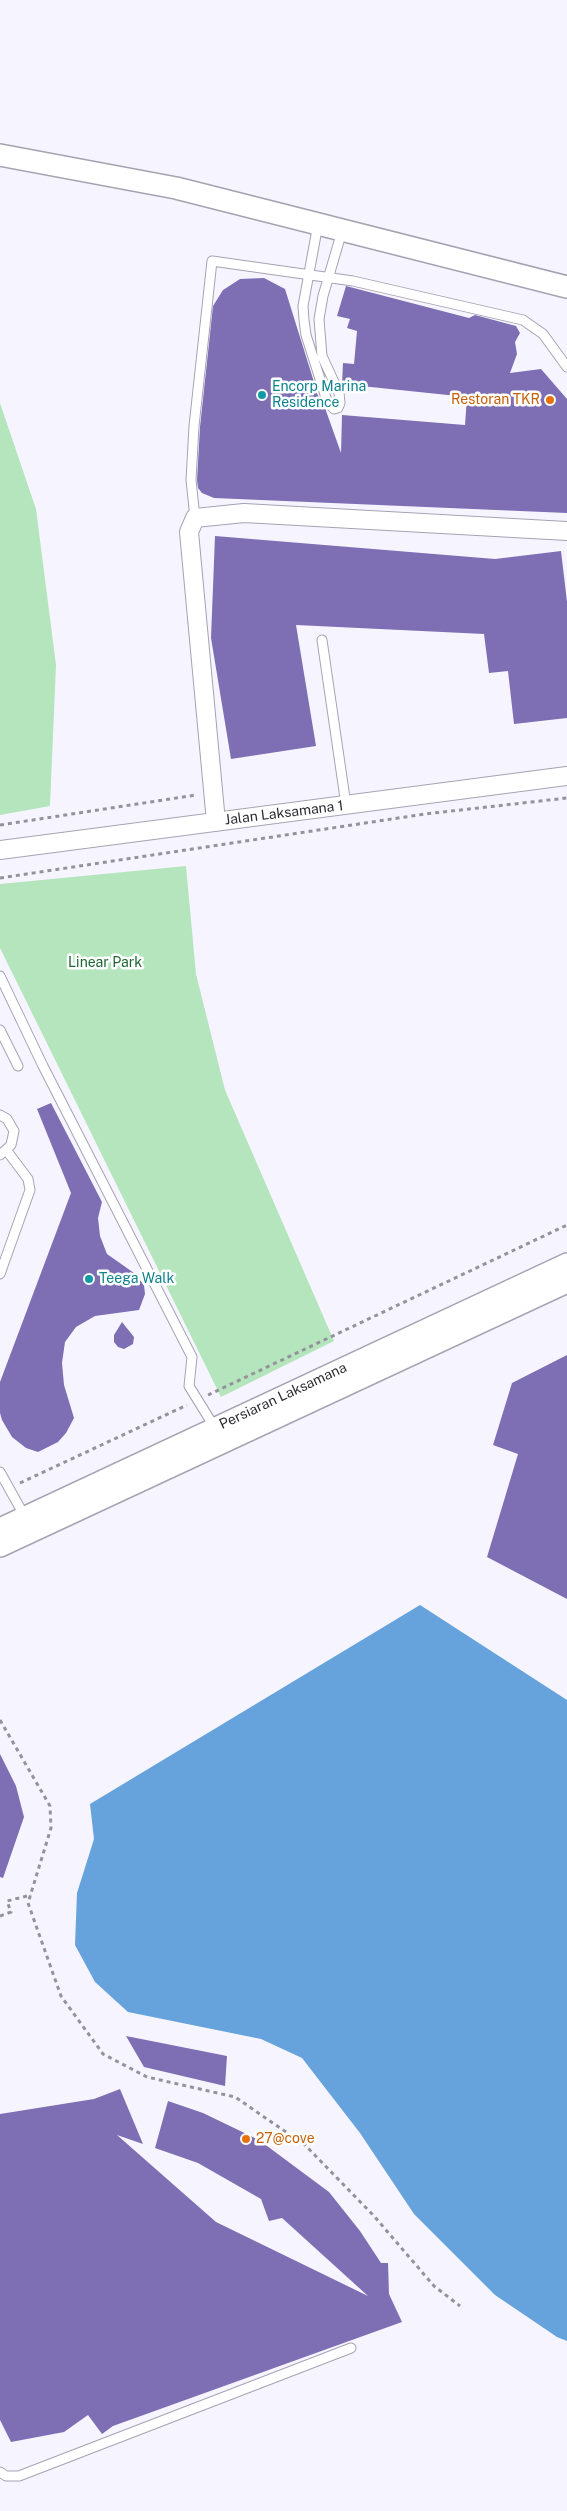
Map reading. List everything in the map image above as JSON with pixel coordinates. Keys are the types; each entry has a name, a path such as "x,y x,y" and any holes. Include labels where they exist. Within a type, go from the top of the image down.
{"street":[{"path":"0,155 176,188 567,286"},
{"path":"216,822 189,532 195,518 244,513 567,531"},
{"name":"Jalan Laksamana 1","path":"0,850 567,776"},
{"name":"Persiaran Laksamana","path":"0,1529 567,1264"},
{"path":"0,1546 567,1282"}],"lane":[{"path":"318,224 303,306 306,335 327,401 334,409 338,408 340,403 339,393 322,356 319,319 342,230"},
{"path":"195,518 191,480 194,426 212,261 354,281 523,320 543,334 567,367"},
{"path":"322,640 346,805"},
{"path":"0,976 52,1084 192,1357 190,1386 215,1428"},
{"path":"0,1030 18,1066"},
{"path":"0,1115 7,1119 14,1132 12,1146 3,1153 28,1179 30,1190 0,1274"},
{"path":"0,1472 25,1517"},
{"path":"0,2472 6,2476 19,2476 351,2348"}],"path":[{"path":"0,824 214,792"},
{"path":"0,878 425,814 567,798"},
{"path":"9,1488 567,1225"},
{"path":"0,1720 50,1806 51,1828 28,1903 61,1996 103,2054 147,2077 235,2098 305,2145 374,2216 434,2286 460,2306"},
{"path":"0,1916 11,1912 7,1901 30,1895"}],"green space":[{"path":"0,403 36,509 56,665 50,806 0,815"},
{"name":"Linear Park","path":"186,866 196,974 225,1090 334,1341 221,1397 0,948 0,884"}],"water":[{"path":"420,1605 567,1700 567,2341 557,2337 495,2295 414,2214 360,2133 302,2058 261,2039 128,2012 95,1982 75,1945 77,1893 94,1839 90,1804"}],"building":[{"name":"Encorp Marina Residence","path":"264,278 285,289 314,382 310,381 325,408 341,453 342,415 465,425 467,397 342,384 343,363 354,364 357,331 347,328 350,319 337,316 346,286 469,318 475,315 516,326 520,333 515,342 517,354 510,373 541,369 567,399 567,513 214,498 202,493 198,488 197,480 200,427 213,306 223,290 240,279"},
{"path":"215,536 495,559 561,551 567,602 567,718 514,724 508,671 489,673 484,634 296,625 316,746 231,759 211,638"},
{"name":"Teega Walk","path":"51,1103 102,1202 98,1218 100,1236 107,1254 134,1273 144,1285 145,1294 139,1310 95,1316 76,1327 65,1342 62,1363 64,1385 74,1418 66,1433 58,1442 38,1452 26,1448 12,1437 2,1420 0,1413 0,1382 71,1193 37,1109"},
{"path":"122,1322 134,1337 133,1344 124,1349 118,1347 114,1342 114,1335"},
{"path":"567,1355 567,1599 487,1557 518,1454 493,1445 512,1383"},
{"path":"0,1754 16,1786 24,1817 3,1878 0,1877"},
{"path":"126,2036 227,2056 225,2086 144,2067"},
{"path":"120,2089 143,2144 117,2135 216,2222 368,2296 282,2218 269,2221 261,2199 198,2163 155,2148 168,2101 203,2113 259,2140 329,2192 360,2231 381,2263 388,2263 389,2294 402,2322 113,2426 102,2434 88,2415 64,2432 11,2442 0,2420 0,2114 94,2099"}],"place":[{"name":"Encorp Marina Residence","path":"262,395"},
{"name":"Restoran TKR","path":"550,400"},
{"name":"Teega Walk","path":"89,1279"},
{"name":"27@cove","path":"246,2139"}]}
